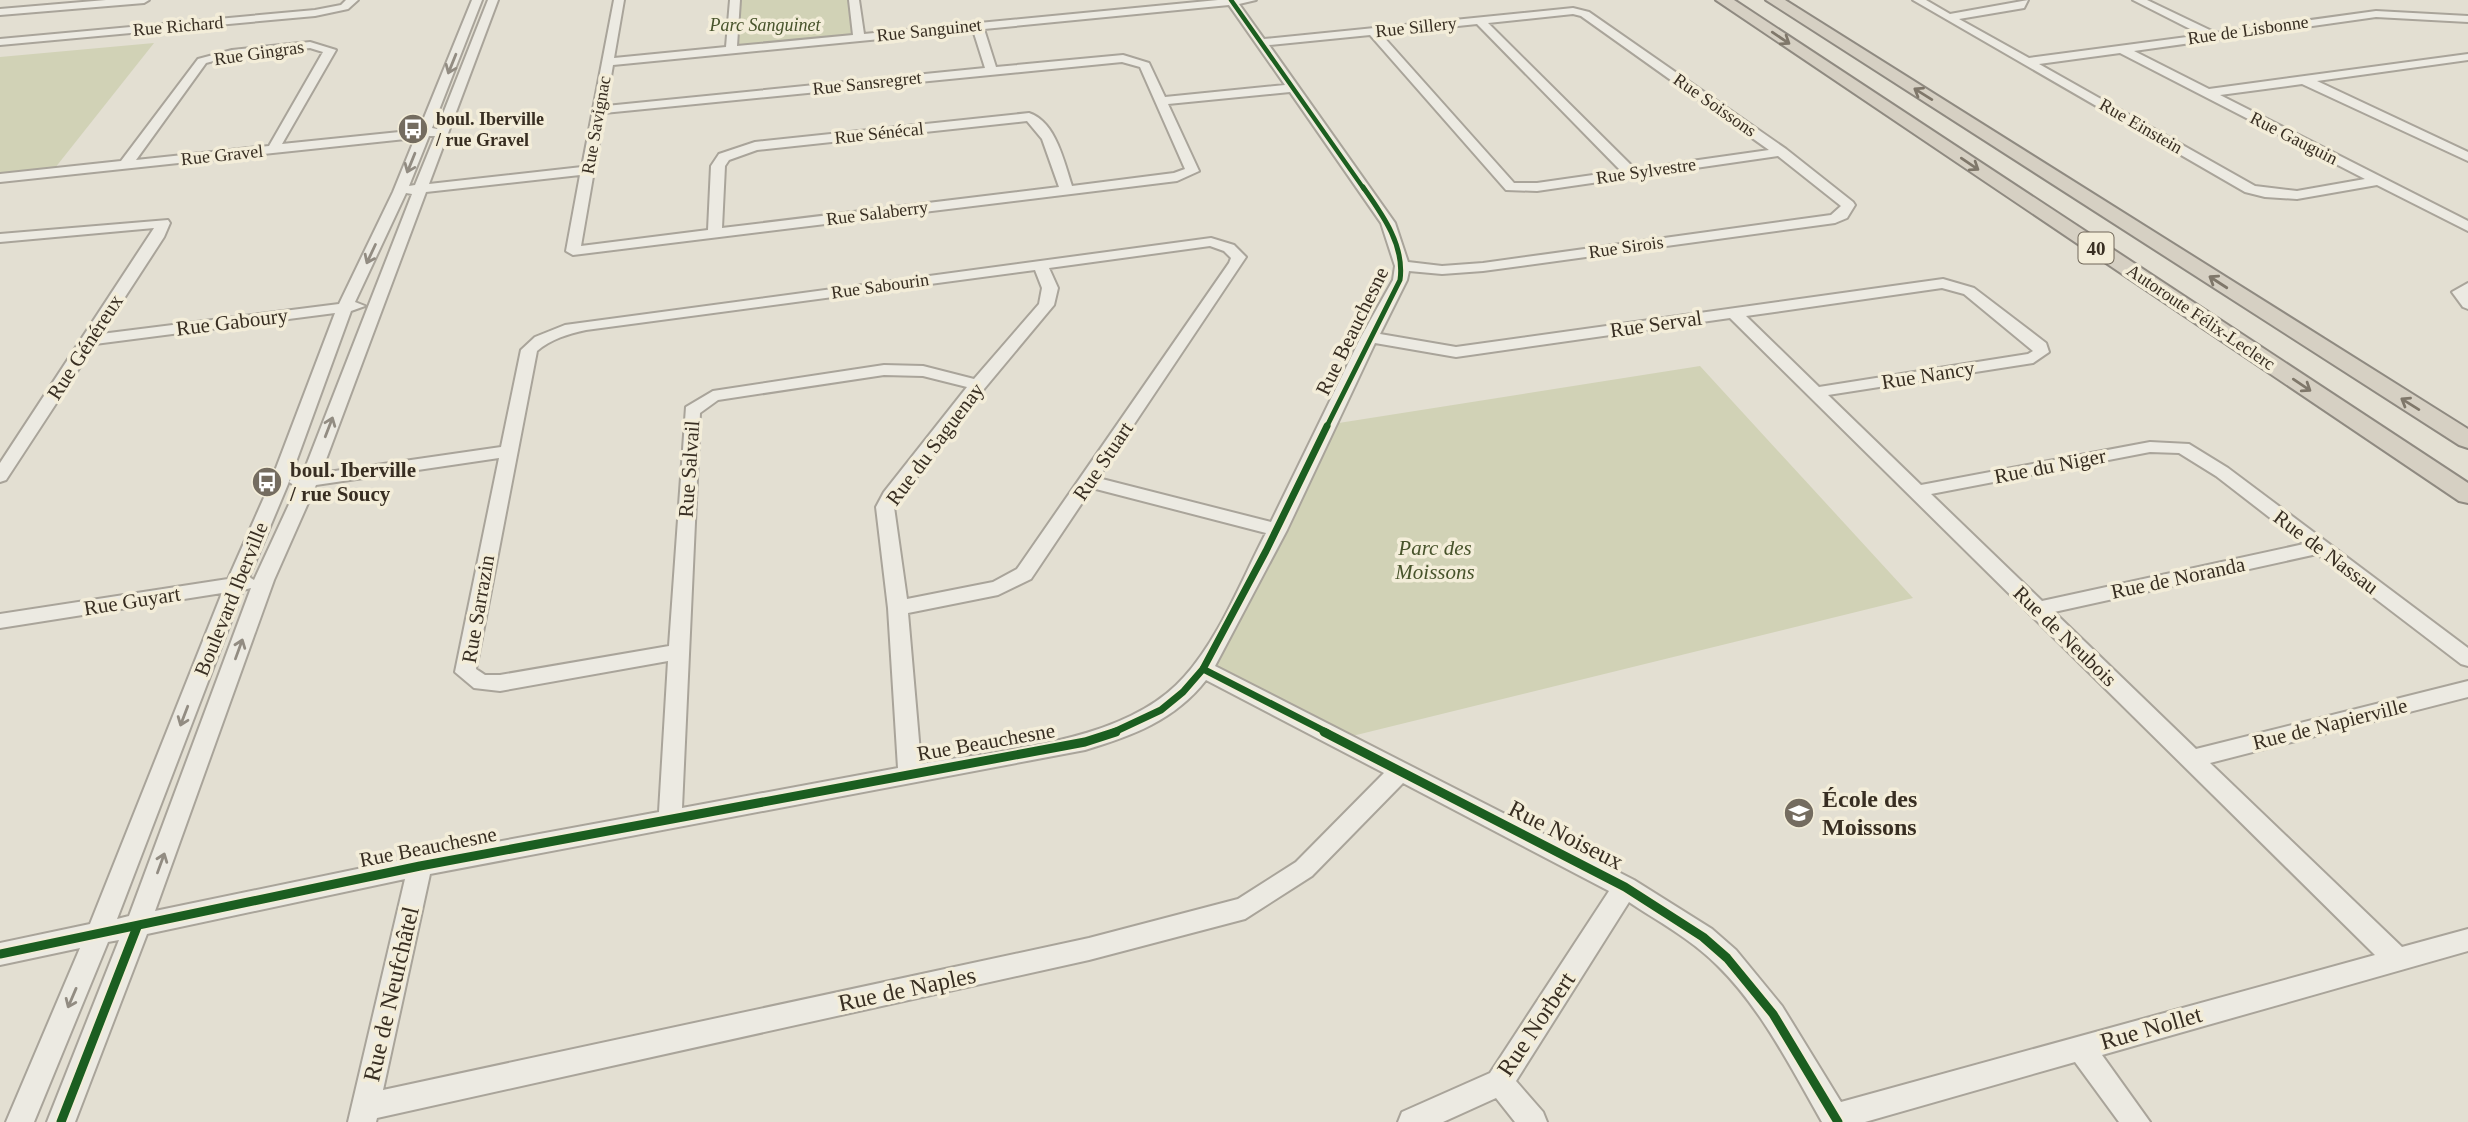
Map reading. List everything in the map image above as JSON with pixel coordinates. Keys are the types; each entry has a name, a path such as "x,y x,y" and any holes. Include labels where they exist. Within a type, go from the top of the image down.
{"highway":[{"name":"Autoroute Félix-Leclerc","path":"1724,0 2468,495"},
{"name":"Autoroute Félix-Leclerc","path":"1774,0 2468,440"}],"street":[{"path":"0,12 144,0"},
{"name":"Rue Richard","path":"0,42 315,13 344,6 352,0"},
{"name":"Boulevard Iberville","path":"20,1122 98,935 236,584 279,484 345,307 400,192 477,0"},
{"name":"Boulevard Iberville","path":"61,1122 137,927 264,580 309,481 493,0"},
{"name":"Rue Savignac","path":"573,251 619,0"},
{"path":"731,49 735,0"},
{"path":"854,0 859,37"},
{"path":"1101,0 1109,13"},
{"name":"Rue Sanguinet","path":"607,61 1251,0"},
{"name":"Rue Einstein","path":"1917,0 2266,195 2286,196 2379,181"},
{"path":"1948,17 2020,6 2023,0"},
{"path":"2138,0 2212,35"},
{"name":"Rue Beauchesne","path":"0,954 420,866 1085,742 1124,730 1162,710 1203,669 1278,530 1369,337 1400,280 1402,266 1388,223 1231,1"},
{"path":"2457,9 2467,19"},
{"name":"Rue Sillery","path":"1259,43 1573,11"},
{"name":"Rue Soissons","path":"1573,11 1585,14 1601,24 1781,152 1844,200 1846,210"},
{"name":"Rue de Lisbonne","path":"2028,62 2376,14 2467,19"},
{"path":"1479,20 1631,173"},
{"path":"107,32 116,22"},
{"path":"977,26 991,70"},
{"name":"Rue Sylvestre","path":"1373,31 1511,187 1537,187 1781,152"},
{"name":"Rue Gingras","path":"125,165 202,61 232,53 310,45 330,50 273,149"},
{"name":"Rue Gauguin","path":"2120,48 2468,227"},
{"path":"2208,93 2468,57"},
{"name":"Rue Sansregret","path":"599,110 1110,58 1135,60 1145,65 1163,101"},
{"path":"2304,80 2468,156"},
{"path":"1163,101 1290,88"},
{"name":"Rue Salaberry","path":"573,251 1182,176 1192,171 1193,167 1163,101"},
{"name":"Rue Sénécal","path":"715,233 718,166 730,153 755,146 1029,117 1035,119 1049,141 1067,190"},
{"name":"Rue Gravel","path":"0,178 444,131"},
{"path":"400,192 587,170"},
{"name":"Rue Sirois","path":"1402,266 1443,270 1483,267 1835,219 1846,210"},
{"path":"0,251 6,238 156,222"},
{"name":"Rue Généreux","path":"0,476 157,237 163,223 156,222"},
{"name":"Rue Sabourin","path":"542,339 586,326 1219,243"},
{"name":"Rue Stuart","path":"898,608 1009,585 1030,568 1236,263 1239,257 1219,243"},
{"name":"Rue du Saguenay","path":"910,773 898,608 885,507 890,496 978,385 1046,305 1049,288 1041,265"},
{"name":"Rue Serval","path":"1369,337 1456,352 1942,282 1969,291 2016,325 2040,346 2038,356"},
{"name":"Rue Gaboury","path":"89,340 375,304"},
{"name":"Rue de Neubois","path":"1734,313 2398,959"},
{"name":"Rue Sarrazin","path":"542,339 529,350 465,672 481,682 500,683 678,652"},
{"name":"Rue Nancy","path":"1816,392 2038,356"},
{"name":"Rue Salvail","path":"670,820 692,411 713,396 884,370 910,369 978,385"},
{"name":"Rue du Niger","path":"1917,491 2150,447 2183,448"},
{"name":"Rue de Nassau","path":"2183,448 2222,472 2468,659"},
{"path":"279,484 507,451"},
{"path":"1090,482 1278,530"},
{"name":"Rue de Noranda","path":"2037,609 2320,547"},
{"name":"Rue Guyart","path":"0,621 264,580"},
{"name":"Rue Noiseux","path":"1203,669 1625,887 1703,937 1727,958 1773,1014 1837,1119"},
{"name":"Rue de Napierville","path":"2191,759 2468,689"},
{"name":"Rue de Naples","path":"364,1114 1089,949 1245,908 1304,869 1399,772"},
{"name":"Rue de Neufchâtel","path":"364,1114 420,866"},
{"name":"Rue Norbert","path":"1412,1122 1500,1082 1625,887"},
{"name":"Rue Nollet","path":"1837,1119 2468,940"},
{"path":"2080,1048 2136,1122"},
{"path":"1500,1082 1533,1122"}],"green space":[{"name":"Parc Sanguinet","path":"740,0 857,0 865,40 738,53"},
{"path":"154,43 51,173 0,178 0,57"},
{"name":"Parc des Moissons","path":"1700,366 1913,598 1336,740 1203,669 1326,425"}],"cycle path":[{"path":"0,954 420,866 1085,742 1137,723 1172,702 1203,669 1226,630 1400,280 1402,266 1388,223 1231,0"},
{"path":"1203,669 1625,887 1703,937 1727,958 1773,1014 1838,1122"},
{"path":"61,1122 137,927"}],"place":[{"name":"boul. Iberville / rue Gravel","path":"413,129"},
{"name":"boul. Iberville / rue Soucy","path":"267,482"},
{"name":"École des Moissons","path":"1799,813"}]}
